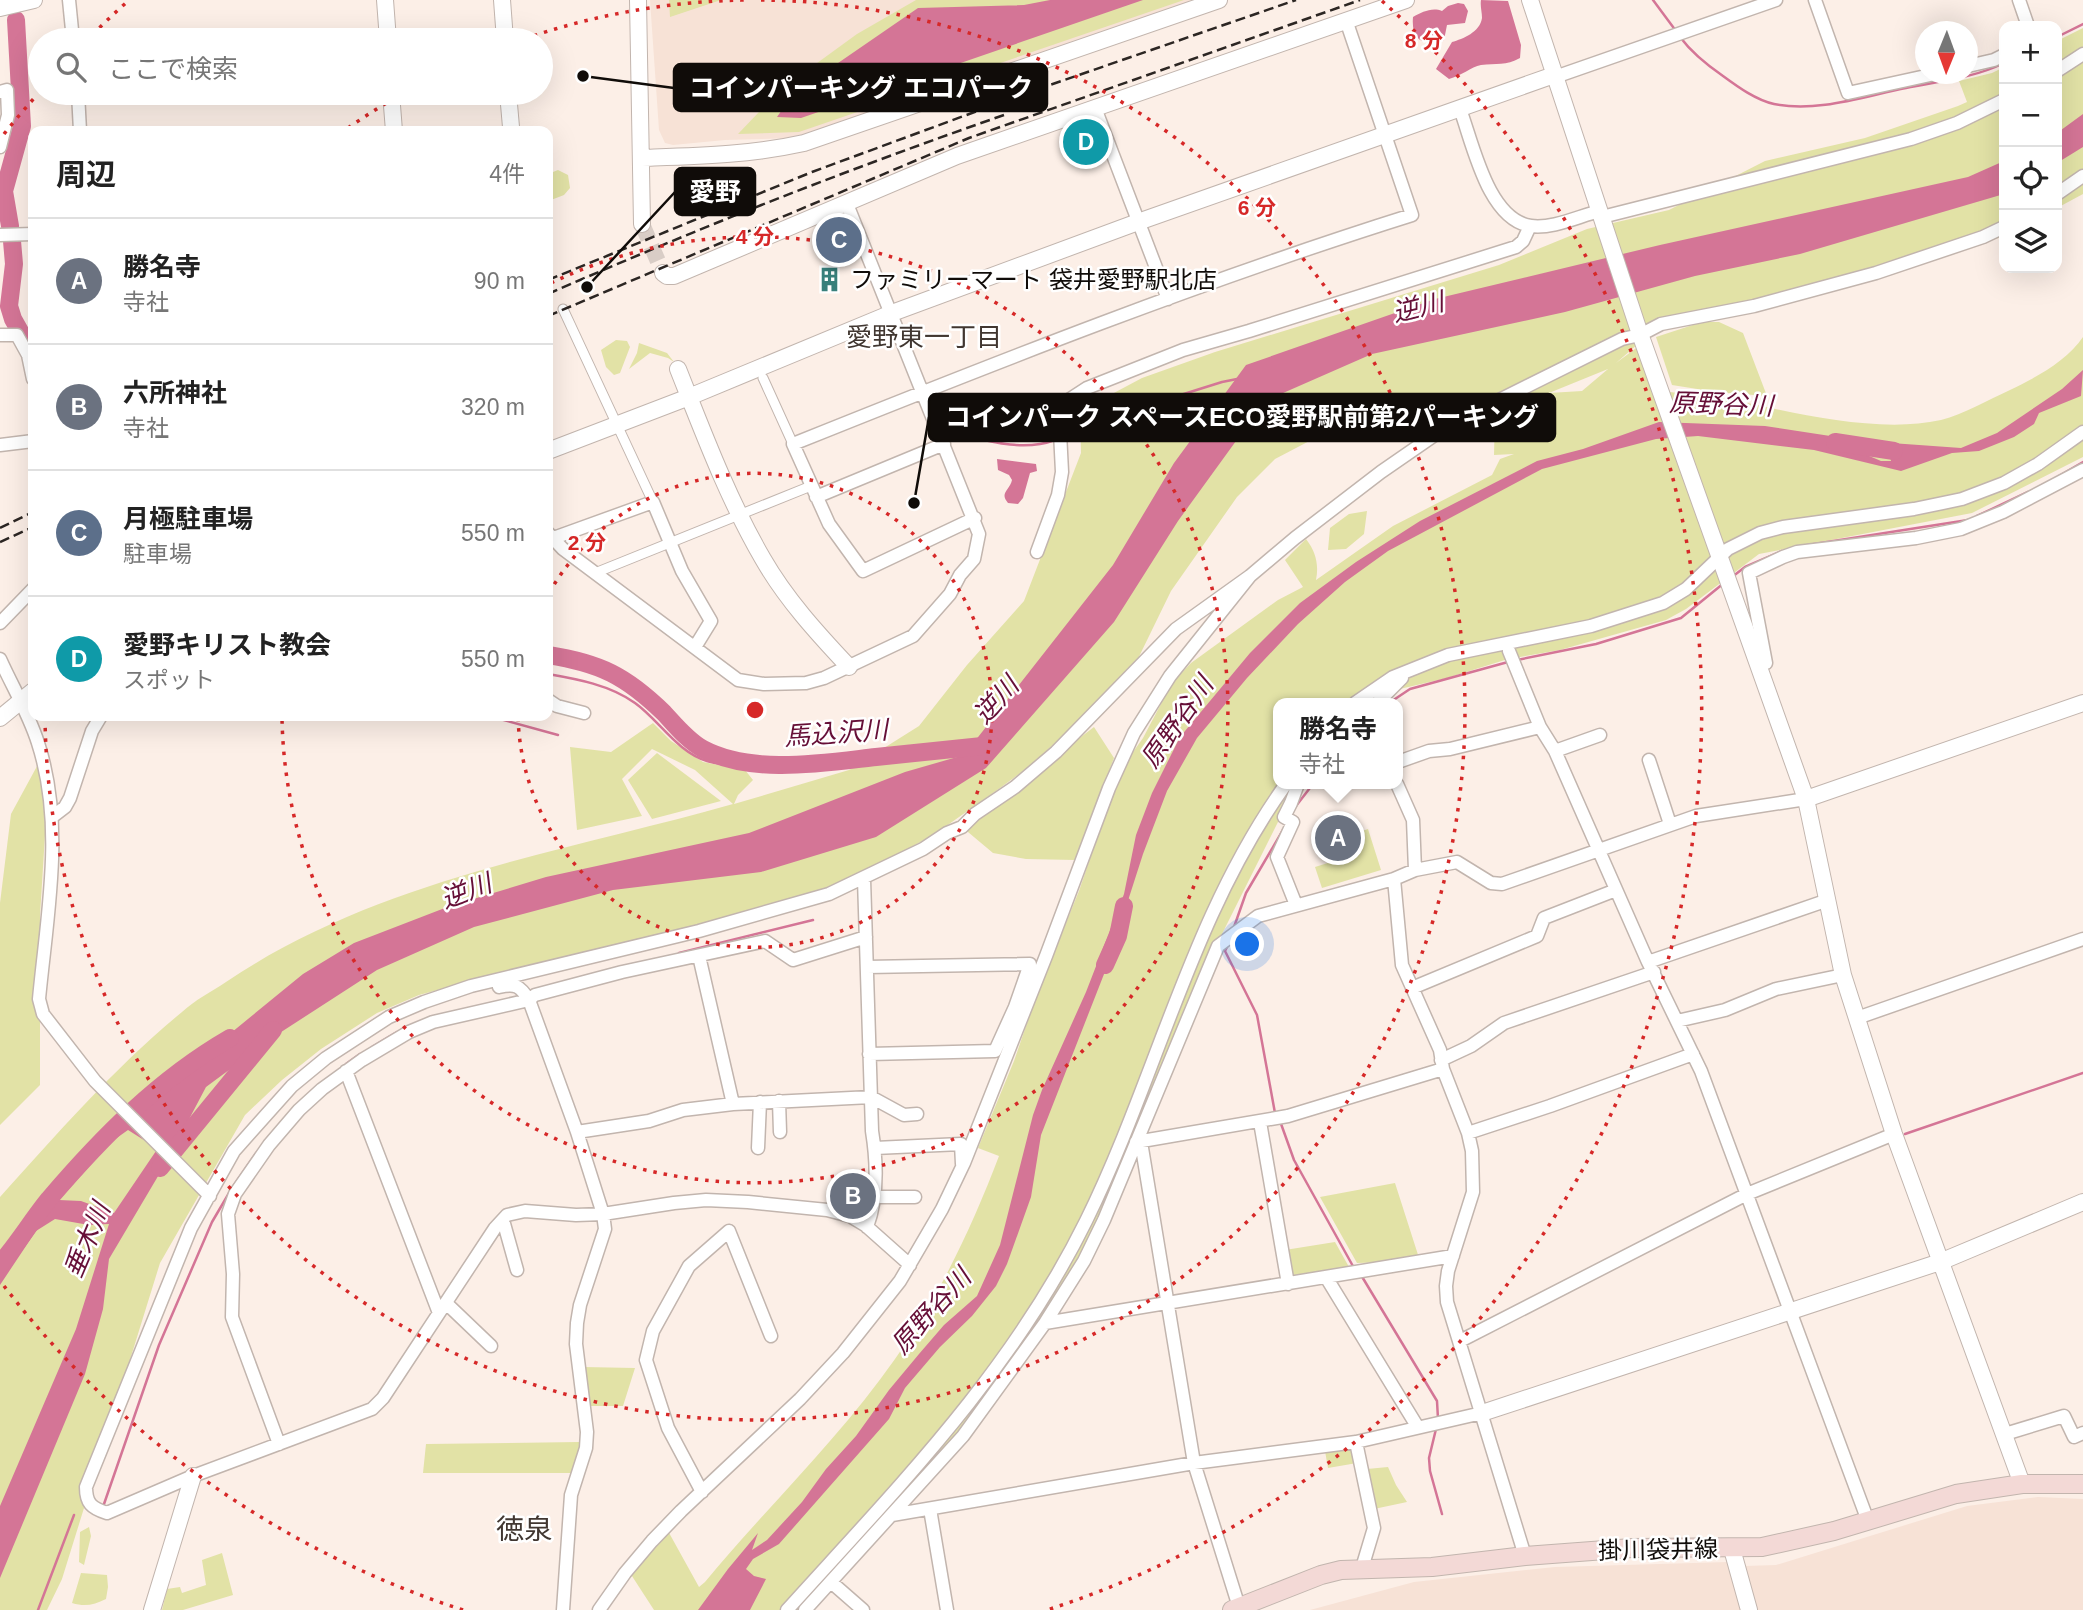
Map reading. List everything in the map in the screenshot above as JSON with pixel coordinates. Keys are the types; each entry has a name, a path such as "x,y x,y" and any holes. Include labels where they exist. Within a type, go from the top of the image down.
{"main road":[{"name":"掛川袋井線","path":"1235,1609 1321,1575 1362,1568 1432,1567 1525,1556 1632,1548 1732,1549 1789,1543 1956,1494 2022,1484 2083,1484"}],"street":[{"path":"69,0 72,28"},
{"path":"384,0 387,28"},
{"path":"502,0 504,28"},
{"path":"638,0 642,224"},
{"path":"642,158 733,155 770,151 804,143 1219,0"},
{"path":"663,273 667,276 674,275 957,156 1406,0"},
{"path":"1530,0 1641,335 1806,799 1843,975 1894,1134 2006,1434 2022,1484"},
{"path":"553,449 689,397 892,313 1138,222 1776,0"},
{"path":"1815,0 1848,93 1915,78"},
{"path":"2019,0 2026,21"},
{"path":"793,444 1168,299 1412,215 1348,26 1349,20"},
{"path":"2062,68 2083,54"},
{"path":"1978,64 1999,58"},
{"path":"0,92 7,90 8,115 0,147"},
{"path":"1460,109 1495,202 1504,213 1516,221 1530,226 1545,226 1602,217 1911,139 1957,123 1999,102"},
{"path":"79,105 80,126"},
{"path":"392,105 394,126"},
{"path":"509,105 511,126"},
{"path":"1095,108 1168,299"},
{"path":"2062,191 2083,176"},
{"path":"553,540 738,680 764,684 806,683 849,667 913,636 950,594 960,575 974,558 979,545 975,518 847,204"},
{"path":"1037,552 1058,495 1062,472 1059,412 1077,394 1121,373 1183,349 1249,331 1516,247 1523,242 1530,226"},
{"path":"910,1265 867,1227 850,1216 827,1210 706,1200 603,1214 576,1215 524,1210 507,1215 495,1228 383,1398 372,1409 193,1476 107,1513 93,1508 86,1500 86,1487 191,1228 208,1194 234,1152 292,1086 326,1058 389,1017 471,986 768,913 829,894 864,879 962,827 975,814 1015,787 1056,752 1176,629 1449,425 1622,339 1641,335 1661,324 1754,306 1876,273 1999,229"},
{"path":"0,234 28,234"},
{"path":"563,309 653,502 682,571 711,621 695,647"},
{"path":"0,335 17,335 28,355"},
{"path":"678,369 740,516 763,559 810,626 849,667"},
{"path":"763,378 830,524 863,571 975,518"},
{"path":"1362,698 1393,677 1459,652 1600,624 1663,603 1686,589 1738,543 1760,533 1962,499 2004,483 2038,464 2083,432"},
{"path":"0,445 28,442"},
{"path":"595,573 740,516 944,444"},
{"path":"1759,665 1766,663 1749,573 1797,552 1961,530 2003,512 2083,470"},
{"path":"553,536 653,502"},
{"path":"599,1610 652,1541 800,1399 843,1353 900,1281 962,1168 1046,957 1109,788 1134,733 1170,676 1250,576"},
{"path":"0,623 28,594"},
{"path":"1459,652 1471,655 1509,651 1548,640 1569,629"},
{"path":"1509,651 1541,727 1555,751 1651,967 1693,1054 1792,1311 1868,1521"},
{"path":"0,659 28,720"},
{"path":"1382,698 1412,668"},
{"path":"0,718 28,695"},
{"path":"805,1610 963,1436 1045,1323 1088,1253 1104,1220 1139,1142 1218,946 1258,916 1394,879 1415,870 1457,862 1491,883 1502,884 1696,816 1806,799 2083,703"},
{"path":"553,704 584,713"},
{"path":"28,721 38,741 51,798 54,836 39,999 43,1014 95,1081 208,1194"},
{"path":"52,817 65,807 70,798 92,731 98,721"},
{"path":"1403,760 1429,751 1450,749 1541,727"},
{"path":"1555,751 1600,735"},
{"path":"1649,760 1671,824"},
{"path":"787,1610 952,1426 995,1372 1057,1277 1101,1188 1206,924 1230,873 1262,817 1282,789"},
{"path":"1296,789 1284,817 1293,822 1277,857 1296,905"},
{"path":"1399,789 1413,820 1415,870"},
{"path":"864,879 869,1054 875,1148 873,1210 867,1227"},
{"path":"1394,879 1402,965 1440,1051 1442,1064 1468,1133 1474,1168 1473,1192 1446,1286 1447,1302 1525,1556"},
{"path":"1412,988 1536,936 1544,918 1616,890"},
{"path":"1139,1142 1288,1116 1442,1064 1504,1023 1828,900"},
{"path":"279,1444 232,1317 233,1274 228,1214 234,1194 269,1145 299,1110 346,1071 409,1032 433,1022 529,1000 535,995 597,978 765,941 793,960 866,937"},
{"path":"1857,1018 2083,939"},
{"path":"699,956 733,1104"},
{"path":"867,967 1030,964 1016,1007 995,1051 869,1054"},
{"path":"1677,1021 1724,1010 1776,989 1843,975"},
{"path":"435,998 513,984 521,987 529,1000 577,1132 603,1214 605,1229 580,1305 577,1323 576,1344 587,1432 586,1448 571,1495 563,1610"},
{"path":"1468,1133 1693,1054"},
{"path":"346,1071 442,1308 491,1346"},
{"path":"577,1132 649,1121 683,1110 760,1102 871,1097 904,1115 917,1114"},
{"path":"779,1101 780,1132"},
{"path":"758,1147 760,1102"},
{"path":"1260,1122 1287,1284"},
{"path":"1460,1341 1746,1194 1894,1134"},
{"path":"1139,1142 1195,1463 1235,1609"},
{"path":"875,1148 961,1144 962,1168"},
{"path":"874,1197 915,1196"},
{"path":"892,1515 1195,1463 1356,1442 1482,1413 1940,1262 2083,1202"},
{"path":"503,1220 517,1270"},
{"path":"702,1492 668,1428 646,1360 653,1331 689,1266 729,1231 771,1336"},
{"path":"1045,1323 1453,1256"},
{"path":"1326,1277 1417,1426"},
{"path":"2006,1434 2064,1416 2074,1437 2083,1433"},
{"path":"1356,1442 1374,1528 1362,1568"},
{"path":"152,1610 193,1476"},
{"path":"930,1509 947,1610"},
{"path":"1732,1549 1749,1610"},
{"path":"831,1582 863,1610"}],"shaded area":[{"path":"650,0 1196,0 797,138 673,145 665,143 659,130"},
{"path":"2038,1497 2083,1499 2083,1610 1756,1610 1745,1566 1776,1565 1967,1506"},
{"path":"1728,1562 1743,1610 1310,1610 1414,1582 1555,1567"}],"green space":[{"path":"669,0 721,0 670,17"},
{"path":"916,0 1184,0 799,132 738,134 780,90 857,34"},
{"path":"2083,28 2083,194 2062,205 2062,84 2062,38"},
{"path":"1999,70 1999,238 1917,266 1796,298 1661,324 1616,363 1639,346 1670,392 1725,399 1837,420 1891,425 1917,424 1941,420 1976,407 2030,380 2068,354 2083,337 2083,457 1972,513 1759,554 1686,609 1666,620 1560,650 1508,659 1447,678 1361,698 1273,698 1273,789 1294,789 1211,956 1092,1244 1004,1382 804,1610 654,1610 630,1573 668,1531 699,1587 705,1582 850,1417 895,1359 926,1311 966,1235 999,1156 978,1148 1014,1061 1100,829 1128,759 1143,738 1172,683 1191,663 1278,600 1303,587 1285,560 1306,539 1316,559 1316,580 1393,526 1492,475 1500,459 1514,454 1494,455 1495,414 1480,420 1419,419 1363,413 1275,459 1237,497 1171,591 1131,673 1031,765 935,834 837,887 601,952 546,961 419,995 377,1013 321,1049 282,1080 245,1115 160,1263 62,1579 47,1610 0,1610 0,1197 110,1078 187,1008 284,947 345,918 407,894 536,855 733,804 695,770 652,749 622,779 642,816 577,830 570,747 611,752 653,723 671,741 703,762 745,770 753,780 738,795 734,804 849,770 919,726 967,665 1024,601 1081,453 1080,411 1142,378 1215,352 1499,265 1587,229 1669,210 1765,161 1865,138 1967,102 1960,84 1978,84 1978,76","holes":["1608,369 1582,391 1549,393"]},
{"path":"558,170 568,175 570,188 564,195 553,199 553,172"},
{"path":"1702,322 1719,322 1743,333 1767,396 1672,385 1656,337"},
{"path":"616,340 627,341 630,347 620,373 614,375 606,367 601,350"},
{"path":"639,343 667,353 674,362 650,353 629,369"},
{"path":"1367,511 1364,534 1346,549 1328,550 1330,528 1349,514"},
{"path":"1094,727 1114,758 1075,860 1026,859 993,853 962,827"},
{"path":"657,753 721,801 652,819 628,780"},
{"path":"42,757 46,819 40,915 40,1085 0,1125 0,903 11,814"},
{"path":"1368,829 1381,870 1322,888 1315,867 1353,855 1349,841 1354,839 1353,834"},
{"path":"1395,1183 1420,1261 1357,1263 1320,1197"},
{"path":"1335,1242 1349,1267 1291,1278 1285,1250"},
{"path":"583,1367 635,1368 623,1406 590,1406"},
{"path":"579,1442 580,1453 574,1473 423,1473 426,1444"},
{"path":"1353,1445 1357,1463 1328,1468 1325,1451"},
{"path":"1388,1467 1407,1502 1374,1509 1367,1469"},
{"path":"89,1527 91,1536 84,1565 79,1562 80,1532"},
{"path":"222,1553 233,1595 183,1610 162,1610 167,1589 180,1587 182,1593 206,1585 202,1560"},
{"path":"81,1573 107,1575 106,1599 89,1605 72,1603"}],"water":[{"path":"1050,0 1143,0 801,118 777,117 793,94 918,8 1024,5"},
{"path":"1481,0 1508,1 1521,45 1520,58 1505,63 1477,66 1449,79 1436,69 1452,42 1466,37 1481,23"},
{"path":"1458,3 1464,4 1468,11 1465,23 1447,25 1444,40 1430,43 1416,36 1413,17 1431,10 1442,11"},
{"path":"2083,114 2083,147 2062,160 2062,147 2062,129"},
{"path":"1999,163 1999,195 1800,254 1695,276 1565,312 1372,354 1265,401 1178,521 1114,622 986,768 876,837 761,872 613,890 474,927 377,970 275,1036 206,1087 167,1161 109,1259 103,1309 85,1374 0,1578 0,1506 76,1329 109,1224 89,1225 55,1219 36,1231 0,1285 0,1263 116,1127 303,974 354,943 450,906 546,877 749,833 905,772 964,755 1113,565 1174,463 1246,365 1435,299 1660,245 1968,177","holes":["128,1130 156,1151 114,1213 81,1201 59,1200 111,1142"]},
{"path":"2083,370 2081,396 2039,413 2034,424 2014,437 1979,451 1952,453 1901,471 1814,450 1698,436 1656,439 1542,469 1388,551 1345,582 1298,624 1247,678 1197,738 1167,791 1143,854 1106,969 1041,1135 1031,1197 1007,1264 996,1286 905,1388 889,1419 779,1544 753,1559 746,1569 754,1576 766,1579 750,1610 698,1610 758,1533 752,1550 767,1540 802,1502 919,1354 944,1325 977,1296 1000,1245 1033,1115 1042,1090 1086,992 1124,894 1136,835 1152,793 1180,737 1250,653 1300,603 1356,562 1420,521 1537,461 1583,449 1659,422 1765,426 1863,441 1961,448 1997,433 2062,389","holes":["1859,445 1890,456 1891,461 1881,461 1860,452"]},
{"path":"997,459 1036,464 1037,471 1030,473 1023,498 1018,504 1008,503 1006,500 1005,494 1012,480 1009,475 998,470"}],"waterway":[{"path":"1653,0 1676,31"},
{"name":"馬込沢川","path":"10,226 4,191 22,126 16,20"},
{"path":"2062,34 2083,24"},
{"path":"1680,37 1711,68 1741,89 1767,102 1790,106 1841,102 1969,76 1999,65"},
{"name":"馬込沢川","path":"12,241 14,264 9,306 28,346"},
{"path":"1065,437 1171,398 1237,379"},
{"path":"956,433 1018,445 1055,440"},
{"name":"原野谷川","path":"1835,442 1894,451"},
{"path":"2059,476 2083,462"},
{"path":"1977,516 2028,492"},
{"path":"1795,547 1968,520"},
{"path":"1732,577 1745,567 1782,551"},
{"path":"1517,660 1596,644 1681,618 1724,583"},
{"name":"馬込沢川","path":"553,656 598,667 624,680 650,700 697,746 722,757 743,762 765,765 811,764 992,745"},
{"path":"1396,698 1410,689 1508,662"},
{"path":"553,675 593,684 625,697 644,710 677,743 696,757 735,765 783,764"},
{"path":"507,721 558,735"},
{"path":"1296,806 1309,789"},
{"path":"1234,927 1246,893 1283,830"},
{"name":"原野谷川","path":"1105,965 1118,936 1124,906"},
{"path":"679,953 813,920"},
{"path":"1227,947 1225,951 1257,1015 1275,1113"},
{"name":"垂木川","path":"160,1168 273,1030"},
{"path":"372,1047 397,1032"},
{"name":"逆川","path":"0,1264 49,1199 111,1132 179,1072 230,1038"},
{"path":"346,1064 360,1054"},
{"path":"1905,1134 2083,1073"},
{"path":"1280,1121 1294,1160 1354,1268"},
{"path":"104,1504 159,1345 212,1222 257,1152"},
{"path":"1361,1275 1437,1401 1438,1419"},
{"path":"1436,1429 1429,1458 1442,1514"},
{"path":"38,1610 74,1515"}],"tunnel":[{"path":"642,224 663,273"}],"railway":[{"path":"553,278 812,172 1018,96 1296,0"},
{"path":"553,314 969,138 1360,0"},
{"path":"553,292 774,200 1004,115"},
{"path":"0,528 28,514"},
{"path":"0,542 28,529"}],"place":[{"name":"コインパーキング エコパーク","path":"583,76"},
{"name":"愛野キリスト教会","path":"1086,142"},
{"name":"月極駐車場","path":"839,240"},
{"name":"ファミリーマート 袋井愛野駅北店","path":"830,280"},
{"name":"愛野","path":"587,287"},
{"name":"コインパーク スペースECO愛野駅前第2パーキング","path":"914,503"},
{"name":"勝名寺","path":"1338,838"},
{"name":"六所神社","path":"853,1196"}],"district":[{"name":"愛野東一丁目","path":"924,337"},
{"name":"徳泉","path":"524,1529"}]}
